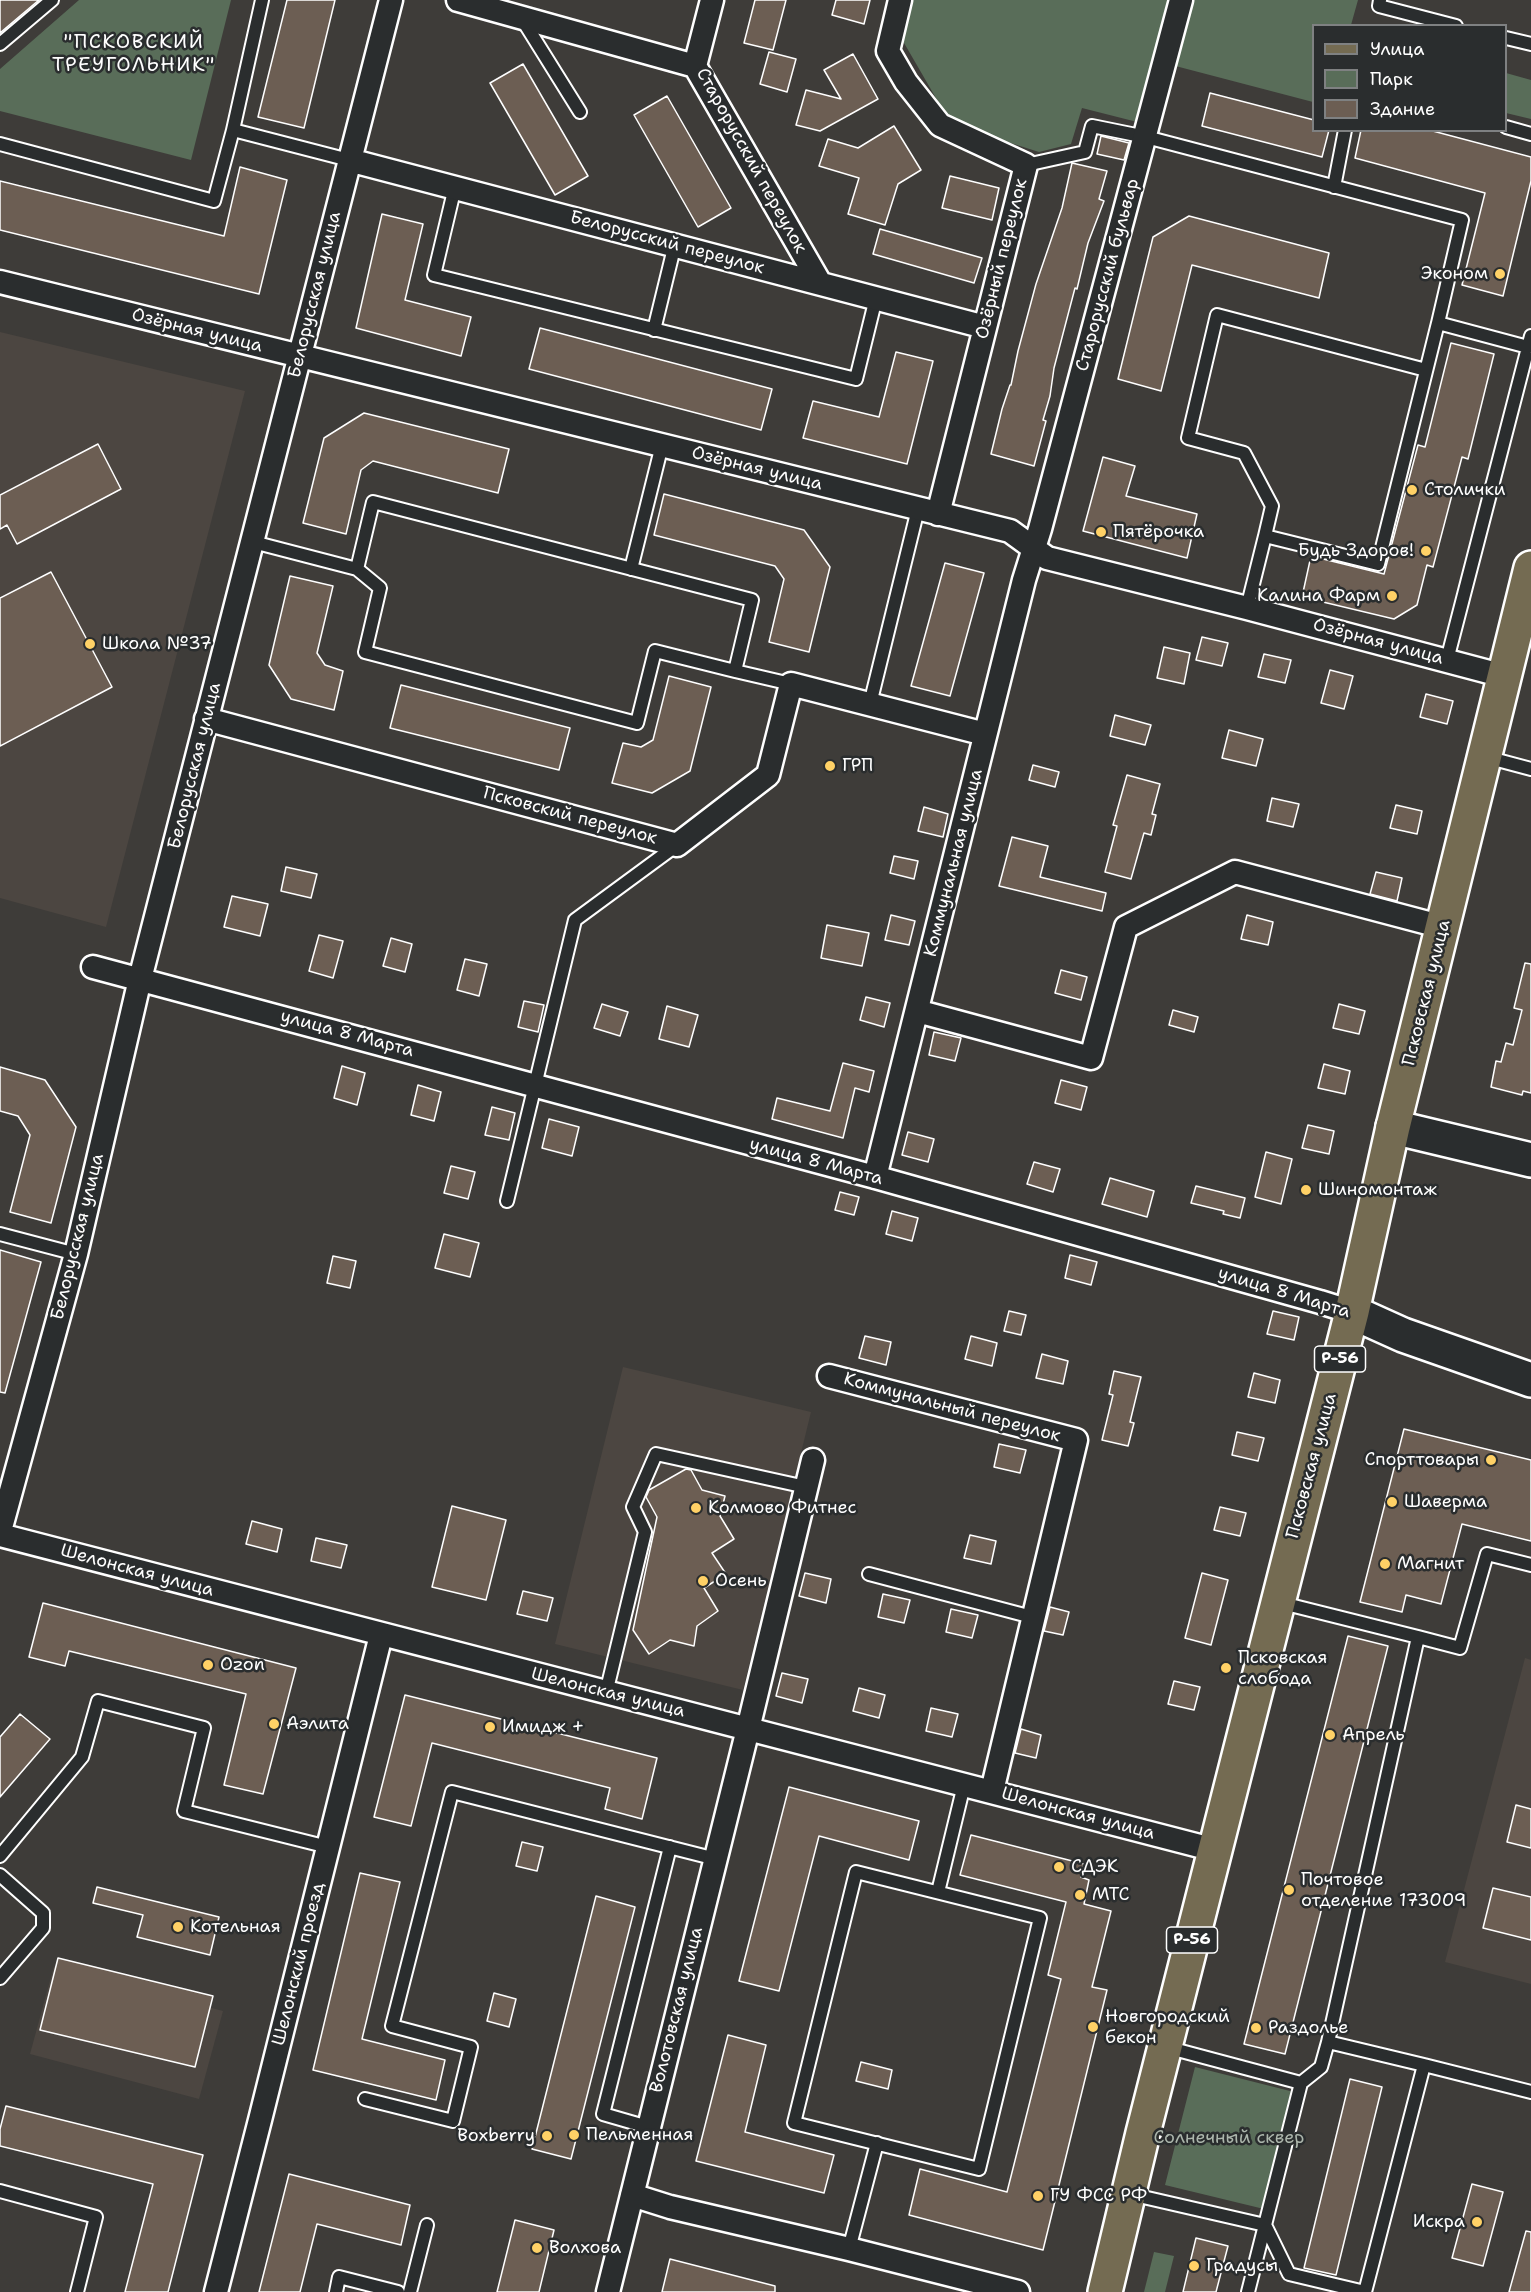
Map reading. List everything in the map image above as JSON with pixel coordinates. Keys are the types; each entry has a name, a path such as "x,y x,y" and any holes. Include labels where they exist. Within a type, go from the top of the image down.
{"main road":[{"name":"Псковская улица","path":"1105,2292 1277,1602 1352,1312 1393,1127 1531,568"},
{"path":"1393,1127 1531,1160"},
{"name":"улица 8 Марта","path":"1352,1312 1403,1335 1531,1380"}],"street":[{"name":"Белорусская улица","path":"0,1533 76,1254 140,979 391,0"},
{"path":"458,0 522,8 695,66"},
{"name":"Старорусский переулок","path":"712,0 695,66 820,283"},
{"name":"Озёрный переулок","path":"900,0 888,51 906,82 940,125 1026,165 985,327 928,511"},
{"name":"Старорусский бульвар","path":"1032,549 1040,529 1181,0"},
{"name":"Белорусский переулок","path":"349,160 985,327"},
{"name":"Озёрная улица","path":"0,282 1010,531 1047,558 1504,676"},
{"name":"Коммунальная улица","path":"875,1178 1032,549"},
{"path":"791,684 985,734"},
{"name":"Псковский переулок","path":"206,719 677,845 768,775 791,684"},
{"path":"917,1011 1091,1058 1126,927 1235,872 1443,927"},
{"name":"улица 8 Марта","path":"93,967 875,1178 1352,1312"},
{"name":"Коммунальный переулок","path":"829,1376 1076,1440 1032,1617"},
{"path":"748,1729 813,1460"},
{"name":"Шелонская улица","path":"0,1533 381,1635 1215,1850"},
{"path":"992,1791 1032,1617"},
{"name":"Шелонский проезд","path":"216,2292 381,1635"},
{"name":"Волотовская улица","path":"608,2292 748,1729"},
{"path":"632,2195 670,2207 849,2249 957,2284 1018,2292"}],"lane":[{"path":"0,44 52,0"},
{"path":"0,144 214,201 233,130 262,0"},
{"path":"1380,0 1378,6 1448,24"},
{"path":"522,8 580,111"},
{"path":"1507,38 1531,44"},
{"path":"1026,165 1084,152 1092,126 1146,137 1462,220 1378,564 1265,536"},
{"path":"1507,127 1531,134"},
{"path":"233,130 349,160"},
{"path":"1334,187 1345,132"},
{"path":"455,187 434,275 856,379 876,298"},
{"path":"654,330 675,244"},
{"path":"1247,608 1272,506 1244,453 1188,438 1217,315 1426,370"},
{"path":"1438,323 1530,341 1447,660"},
{"path":"631,569 662,445"},
{"path":"357,569 373,502 752,600 735,671"},
{"path":"870,704 928,511"},
{"path":"253,542 357,569 380,588 365,652 637,723 655,651 791,684"},
{"path":"1484,756 1531,769"},
{"path":"507,1201 575,920 677,845"},
{"path":"0,1234 76,1254"},
{"path":"606,1693 645,1532 633,1507 656,1454 806,1487"},
{"path":"1277,1602 1460,1648 1486,1554 1531,1565"},
{"path":"869,1574 1032,1617"},
{"path":"1248,2292 1301,2083 1321,2067 1328,2042 1418,1637"},
{"path":"0,1856 82,1757 98,1701 204,1728 184,1810 328,1847"},
{"path":"938,1892 964,1785"},
{"path":"365,2098 453,2121 471,2047 392,2026 452,1792 716,1859"},
{"path":"648,2127 603,2114 670,1847"},
{"path":"856,1872 938,1892 1040,1918 979,2169 794,2123 856,1872"},
{"path":"0,1875 43,1913 43,1928 0,1978"},
{"path":"1328,2042 1531,2092"},
{"path":"1165,2047 1301,2083"},
{"path":"1265,2225 1289,2274 1365,2292 1424,2065"},
{"path":"849,2249 877,2143"},
{"path":"0,2190 96,2217 76,2292"},
{"path":"1130,2194 1265,2225"},
{"path":"410,2292 427,2225"},
{"path":"336,2292 339,2277 398,2292"}],"shaded area":[{"name":"Школа №37","path":"0,332 245,391 106,927 0,898"},
{"path":"623,1367 811,1412 743,1690 555,1644"},
{"path":"1525,1658 1531,1660 1531,1984 1445,1962"},
{"path":"54,1966 223,2011 199,2099 30,2054"}],"green space":[{"path":"79,0 231,0 191,160 0,111 0,69"},
{"path":"909,0 1358,0 1351,24 1312,24 1312,102 1164,63 1149,125 1082,108 1071,144 1039,152 951,124 900,36"},
{"path":"1507,73 1531,80 1531,119 1507,113"},
{"name":"Солнечный сквер","path":"1195,2067 1294,2092 1264,2209 1165,2185"},
{"path":"1154,2252 1174,2256 1165,2292 1144,2292"}],"building":[{"path":"0,0 39,0 0,33"},
{"path":"287,0 335,0 304,128 258,117"},
{"path":"755,0 786,0 773,50 744,43"},
{"path":"836,0 870,0 864,24 832,15"},
{"path":"769,52 796,59 787,92 760,84"},
{"path":"853,54 878,99 820,131 796,125 806,90 841,99 824,70"},
{"path":"523,64 588,176 555,195 490,83"},
{"path":"1210,93 1312,119 1312,132 1328,132 1322,157 1202,126"},
{"path":"667,96 731,208 698,227 634,115"},
{"path":"894,126 921,170 898,184 885,225 848,214 859,178 819,166 828,139 858,148"},
{"path":"1361,132 1437,132 1531,157 1531,181 1503,296 1462,285 1485,193 1355,158"},
{"path":"1101,136 1129,143 1124,160 1097,154"},
{"path":"1072,163 1107,171 1099,199 1104,201 1088,243 1077,289 1075,288 1054,368 1050,396 1043,420 1046,421 1034,466 991,454 1036,284 1062,208"},
{"path":"240,167 287,180 259,294 0,230 0,181 224,236"},
{"path":"950,176 999,188 992,220 942,208"},
{"path":"382,214 423,224 405,300 471,317 461,356 356,328"},
{"path":"1189,216 1329,253 1319,298 1192,265 1161,391 1118,379 1153,237"},
{"path":"880,229 982,258 974,283 873,254"},
{"path":"540,328 772,389 761,430 529,369"},
{"path":"1451,343 1494,354 1468,459 1462,457 1433,567 1427,565 1417,605 1394,619 1302,597 1311,556 1384,574 1418,445 1425,447"},
{"path":"896,352 933,361 907,464 803,438 813,401 879,417"},
{"path":"364,413 509,449 498,493 373,461 361,470 346,534 303,523 324,438"},
{"path":"98,444 121,489 17,544 7,525 0,529 0,495"},
{"path":"1103,457 1135,466 1126,496 1197,514 1187,558 1083,531"},
{"path":"664,494 804,530 830,567 809,652 769,642 784,579 775,566 654,535"},
{"path":"945,563 984,573 950,696 911,686"},
{"path":"51,572 112,687 0,746 0,598"},
{"path":"290,576 333,586 317,653 325,665 343,671 334,710 291,699 269,665"},
{"path":"1202,637 1228,643 1222,666 1196,660"},
{"path":"1164,647 1190,653 1184,684 1157,678"},
{"path":"1264,654 1291,660 1285,683 1258,677"},
{"path":"1330,670 1353,676 1344,709 1321,703"},
{"path":"669,676 711,687 690,771 652,793 612,783 623,743 641,747 653,740"},
{"path":"401,685 570,728 559,770 390,728"},
{"path":"1426,694 1453,701 1447,724 1420,717"},
{"path":"1115,715 1151,725 1145,745 1110,736"},
{"path":"1229,730 1263,739 1256,766 1222,758"},
{"path":"1033,765 1059,772 1055,787 1029,780"},
{"path":"1127,775 1160,784 1152,814 1156,815 1151,835 1144,833 1131,879 1105,872 1117,826 1113,825"},
{"path":"1272,798 1299,804 1293,827 1267,821"},
{"path":"1396,805 1422,811 1417,834 1390,828"},
{"path":"924,807 948,814 943,837 918,831"},
{"path":"1012,837 1048,846 1040,877 1106,893 1102,911 999,886"},
{"path":"894,856 918,861 914,879 890,873"},
{"path":"286,867 317,874 311,898 281,891"},
{"path":"1376,872 1402,878 1397,901 1370,894"},
{"path":"232,896 268,904 260,936 224,927"},
{"path":"891,915 915,921 909,945 885,940"},
{"path":"1247,915 1273,922 1268,945 1241,939"},
{"path":"827,925 869,933 862,966 821,958"},
{"path":"319,935 343,941 333,978 309,971"},
{"path":"391,938 412,944 405,972 383,966"},
{"path":"465,959 487,964 479,996 457,990"},
{"path":"1525,963 1531,964 1531,1093 1523,1091 1522,1095 1491,1087 1496,1061 1501,1062 1506,1043 1513,1045 1522,1010 1514,1008"},
{"path":"1061,970 1087,977 1081,1000 1055,993"},
{"path":"866,997 890,1003 884,1027 860,1020"},
{"path":"524,1001 544,1005 538,1032 518,1027"},
{"path":"602,1004 628,1012 620,1036 594,1028"},
{"path":"1339,1004 1365,1011 1359,1034 1333,1028"},
{"path":"667,1006 698,1015 689,1047 659,1039"},
{"path":"1173,1010 1198,1017 1194,1032 1169,1025"},
{"path":"934,1032 961,1038 955,1061 929,1055"},
{"path":"843,1063 874,1071 869,1092 855,1088 843,1138 772,1119 777,1098 830,1111"},
{"path":"1324,1064 1350,1071 1345,1094 1318,1088"},
{"path":"342,1066 365,1073 357,1105 334,1098"},
{"path":"0,1067 45,1080 76,1127 51,1223 10,1212 30,1135 18,1116 0,1111"},
{"path":"1061,1080 1087,1087 1081,1110 1055,1103"},
{"path":"418,1085 441,1092 434,1121 411,1115"},
{"path":"492,1107 515,1113 509,1140 485,1135"},
{"path":"549,1119 579,1127 572,1156 542,1148"},
{"path":"1308,1125 1334,1131 1329,1154 1302,1148"},
{"path":"908,1132 934,1139 928,1162 902,1155"},
{"path":"1266,1152 1292,1159 1281,1204 1255,1197"},
{"path":"1034,1162 1060,1169 1053,1192 1027,1184"},
{"path":"451,1166 475,1172 468,1199 444,1193"},
{"path":"1110,1178 1154,1191 1147,1217 1102,1204"},
{"path":"1196,1186 1245,1198 1240,1218 1223,1214 1224,1211 1191,1203"},
{"path":"840,1192 859,1197 854,1215 835,1210"},
{"path":"892,1211 918,1218 912,1241 886,1234"},
{"path":"444,1234 479,1243 470,1277 435,1268"},
{"path":"0,1250 41,1262 5,1393 0,1392"},
{"path":"1070,1255 1097,1262 1091,1285 1065,1278"},
{"path":"333,1256 356,1261 350,1288 327,1283"},
{"path":"1009,1311 1026,1315 1021,1335 1004,1331"},
{"path":"1273,1311 1299,1317 1294,1340 1267,1334"},
{"path":"865,1336 891,1342 886,1365 859,1358"},
{"path":"971,1336 997,1343 992,1366 965,1359"},
{"path":"1042,1354 1068,1361 1063,1384 1036,1378"},
{"path":"1114,1371 1141,1377 1130,1422 1134,1423 1128,1446 1102,1440 1113,1395 1109,1394"},
{"path":"1254,1373 1280,1380 1275,1403 1248,1397"},
{"path":"1404,1429 1531,1460 1531,1541 1462,1524 1441,1604 1406,1595 1402,1612 1360,1602"},
{"path":"1237,1432 1264,1438 1258,1461 1232,1455"},
{"path":"999,1444 1026,1450 1020,1473 994,1467"},
{"path":"686,1469 691,1470 702,1490 725,1496 720,1516 734,1539 712,1553 726,1574 704,1588 718,1611 697,1626 694,1646 670,1640 649,1654 633,1630 657,1517 646,1497 649,1490"},
{"path":"452,1506 506,1520 486,1600 432,1587"},
{"path":"1220,1507 1246,1513 1240,1536 1214,1530"},
{"path":"252,1521 282,1529 277,1552 246,1544"},
{"path":"970,1535 996,1541 991,1564 964,1558"},
{"path":"316,1538 347,1545 341,1568 311,1561"},
{"path":"805,1573 831,1579 826,1603 799,1596"},
{"path":"1202,1573 1228,1580 1211,1645 1185,1638"},
{"path":"523,1591 553,1598 547,1621 517,1614"},
{"path":"883,1594 910,1600 904,1623 878,1617"},
{"path":"43,1603 296,1668 263,1794 224,1785 246,1694 69,1651 65,1666 29,1657"},
{"path":"1050,1607 1069,1612 1063,1635 1044,1631"},
{"path":"951,1609 978,1615 972,1638 946,1632"},
{"path":"1348,1636 1388,1646 1285,2054 1244,2044"},
{"path":"782,1673 808,1679 802,1703 776,1696"},
{"path":"1174,1681 1200,1687 1194,1710 1168,1704"},
{"path":"859,1688 885,1695 879,1718 853,1711"},
{"path":"405,1695 657,1758 642,1819 605,1809 610,1788 432,1743 411,1826 374,1817"},
{"path":"931,1708 958,1714 952,1737 926,1731"},
{"path":"20,1714 50,1739 0,1797 0,1737"},
{"path":"1021,1729 1041,1735 1036,1758 1015,1753"},
{"path":"789,1787 919,1821 909,1860 819,1836 779,1991 739,1981"},
{"path":"1516,1805 1531,1809 1531,1848 1507,1842"},
{"path":"971,1835 1084,1864 1081,1877 1089,1880 1084,1904 1111,1911 1092,1987 1107,1990 1043,2250 909,2215 920,2169 1007,2192 1061,1979 1048,1975 1066,1902 960,1875"},
{"path":"522,1842 543,1847 537,1871 516,1866"},
{"path":"360,1873 400,1882 362,2039 445,2060 436,2100 313,2070"},
{"name":"Котельная","path":"97,1887 219,1917 210,1955 137,1937 143,1915 93,1903"},
{"path":"1493,1888 1531,1897 1531,1940 1483,1928"},
{"path":"596,1896 635,1907 571,2159 532,2149"},
{"path":"58,1958 213,1996 195,2067 40,2030"},
{"path":"494,1993 516,1999 509,2027 487,2021"},
{"path":"728,2035 766,2045 745,2132 834,2155 824,2193 696,2161"},
{"path":"861,2062 892,2070 888,2089 856,2081"},
{"path":"1350,2079 1382,2087 1336,2275 1304,2268"},
{"path":"6,2106 203,2155 168,2292 125,2292 153,2184 0,2146 0,2129"},
{"path":"289,2174 410,2205 401,2245 317,2224 300,2292 259,2292"},
{"path":"1472,2184 1503,2192 1483,2266 1452,2258"},
{"path":"515,2220 554,2230 539,2292 497,2292"},
{"path":"1526,2231 1531,2232 1531,2292 1509,2292"},
{"path":"1196,2238 1228,2246 1216,2292 1183,2292"},
{"path":"670,2259 775,2286 775,2292 662,2292"}],"place":[{"name":"Эконом","path":"1500,274"},
{"name":"Столички","path":"1412,490"},
{"name":"Пятёрочка","path":"1101,532"},
{"name":"Будь Здоров!","path":"1426,551"},
{"name":"Калина Фарм","path":"1392,596"},
{"name":"Школа №37","path":"90,644"},
{"name":"ГРП","path":"830,766"},
{"name":"Шиномонтаж","path":"1306,1190"},
{"name":"Спорттовары","path":"1491,1460"},
{"name":"Шаверма","path":"1392,1502"},
{"name":"Колмово Фитнес","path":"696,1508"},
{"name":"Магнит","path":"1385,1564"},
{"name":"Осень","path":"703,1581"},
{"name":"Ozon","path":"208,1665"},
{"name":"Псковская слобода","path":"1226,1668"},
{"name":"Аэлита","path":"274,1724"},
{"name":"Имидж +","path":"490,1727"},
{"name":"Апрель","path":"1330,1735"},
{"name":"СДЭК","path":"1059,1867"},
{"name":"Почтовое отделение 173009","path":"1289,1890"},
{"name":"МТС","path":"1080,1895"},
{"name":"Котельная","path":"178,1927"},
{"name":"Новгородский бекон","path":"1093,2027"},
{"name":"Раздолье","path":"1256,2028"},
{"name":"Пельменная","path":"574,2135"},
{"name":"Boxberry","path":"547,2136"},
{"name":"ГУ ФСС РФ","path":"1038,2196"},
{"name":"Искра","path":"1477,2222"},
{"name":"Волхова","path":"537,2248"},
{"name":"Градусы","path":"1194,2266"}],"district":[{"name":"\"ПСКОВСКИЙ ТРЕУГОЛЬНИК\"","path":"134,54"}]}
